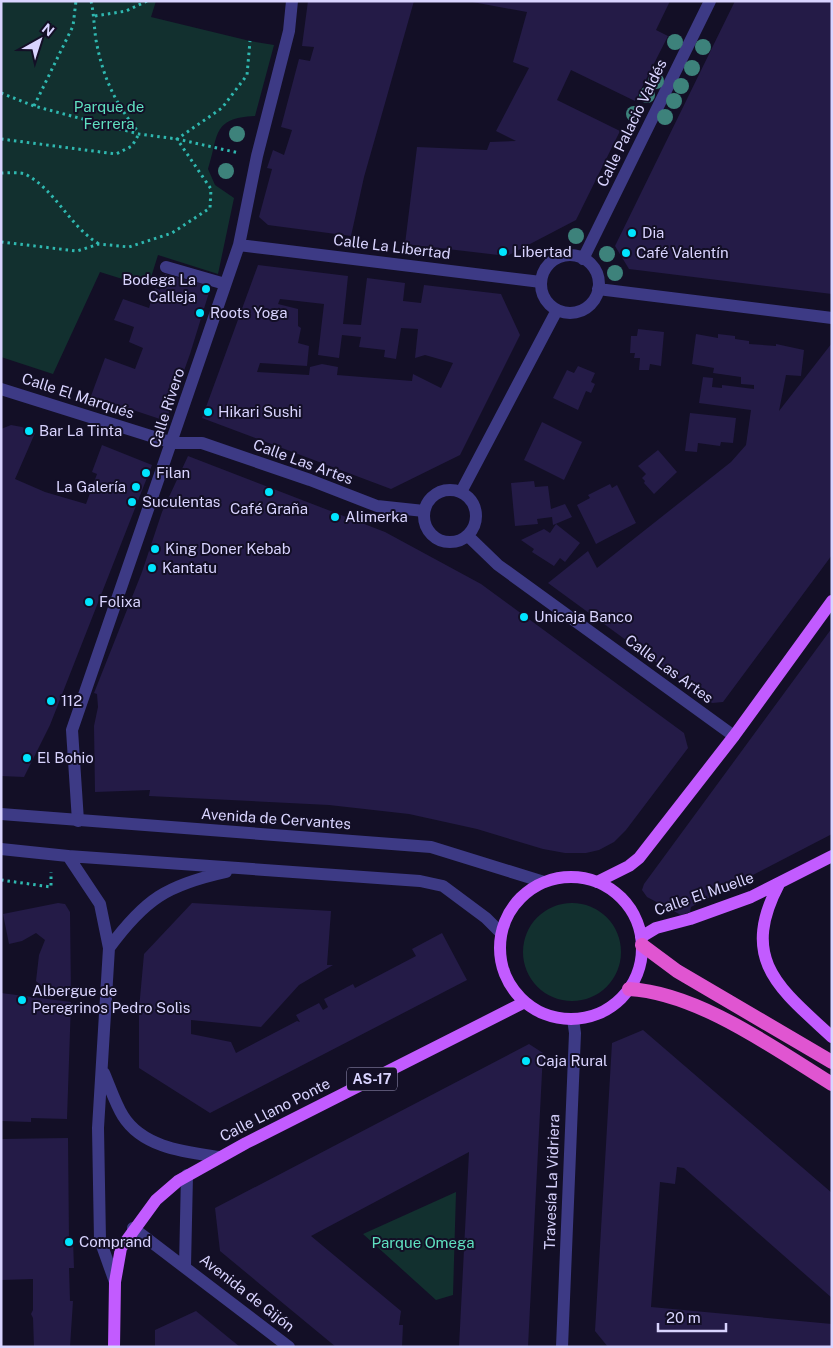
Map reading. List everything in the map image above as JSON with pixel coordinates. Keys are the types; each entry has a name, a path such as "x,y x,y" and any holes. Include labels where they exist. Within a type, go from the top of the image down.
{"highway":[{"path":"641,941 662,961 832,1062"},
{"path":"629,989 651,990 679,998 753,1035 832,1084"}],"main road":[{"path":"597,882 639,858 734,736 832,601"},
{"name":"Calle El Muelle","path":"641,941 656,928 690,919 751,897 832,856"},
{"path":"570,877 597,882 608,887 625,902 635,918 641,941 638,972 629,989 619,1000 601,1012 573,1019 549,1016 524,1002 513,990 503,972 499,953 500,933 505,919 516,902 544,882 570,877"},
{"path":"779,884 768,905 763,926 764,958 783,992 832,1037"},
{"name":"Calle Llano Ponte","path":"115,1282 121,1248 133,1228 156,1200 187,1175 524,1002"},
{"name":"AS-17","path":"114,1347 115,1282"}],"street":[{"name":"Calle Rivero","path":"78,821 72,730 239,245 257,156 289,31 292,1"},
{"name":"Calle Palacio Valdés","path":"583,259 710,1"},
{"name":"Calle La Libertad","path":"239,245 541,282"},
{"path":"567,255 583,259 593,268 598,289 590,305 583,310 574,312 557,310 545,298 541,282 546,267 559,257 567,255"},
{"path":"166,267 225,284"},
{"path":"598,289 832,318"},
{"path":"461,492 557,310"},
{"name":"Calle El Marqués","path":"1,389 172,443"},
{"name":"Calle Las Artes","path":"172,443 202,443 310,480 377,506 424,511"},
{"path":"452,490 461,492 468,497 476,512 473,529 468,536 460,541 441,541 427,530 423,521 427,502 434,495 452,490"},
{"name":"Calle Las Artes","path":"468,536 498,565 734,736"},
{"name":"Avenida de Cervantes","path":"1,814 430,847 544,882"},
{"path":"1,849 68,856 420,881 443,886 486,918 500,933"},
{"name":"AS-17","path":"68,856 100,904 109,948 103,1071 98,1128 100,1240 115,1282"},
{"path":"109,948 130,920 157,897 190,880 240,868"},
{"name":"Travesía La Vidriera","path":"562,1347 575,1033 573,1019"},
{"path":"103,1071 123,1117 143,1135 173,1150 219,1157"},
{"name":"Avenida de Gijón","path":"184,1266 187,1175"},
{"name":"Avenida de Gijón","path":"133,1228 289,1347"}],"path":[{"path":"34,106 74,26 76,1"},
{"path":"91,1 95,16 96,39 108,85 119,108 139,134"},
{"path":"95,16 126,11 146,1"},
{"path":"177,139 222,108 247,75 250,41"},
{"path":"1,93 34,106 139,134 177,139 257,156"},
{"path":"1,139 116,154 132,146 139,134"},
{"path":"1,242 77,251 99,244 129,247 172,233 210,208 211,188 177,139"},
{"path":"1,173 24,174 53,198 84,235 99,244"},
{"path":"1,880 51,887 52,854"}],"green space":[{"name":"Parque de Ferrera","path":"1,1 156,1 151,17 274,45 255,116 241,117 231,120 224,125 216,138 208,169 215,185 234,198 218,274 158,255 148,287 100,272 53,374 1,357"},
{"path":"572,903 591,906 607,917 618,933 621,952 618,971 607,987 591,998 572,1001 553,998 537,987 526,971 523,952 526,933 537,917 553,906"},
{"name":"Parque Omega","path":"456,1192 453,1295 436,1300 363,1234"}],"building":[{"path":"308,1 414,1 364,177 351,236 268,225 259,217 272,169 267,168 273,150 284,155 292,130 281,127 299,59 310,61 314,47 302,46"},
{"path":"467,1 670,1 656,30 668,36 635,101 571,70 557,100 620,131 576,220 507,256 405,244 417,147 487,150 490,142 516,141 496,131 529,68 513,62 527,12"},
{"path":"735,1 832,1 832,294 629,269 615,246"},
{"path":"258,265 348,276 343,324 361,325 367,278 405,283 403,301 421,303 424,285 501,294 520,335 460,455 391,489 202,418","holes":["280,299 324,304 318,355 339,358 342,335 361,337 359,347 385,350 384,357 396,359 401,328 418,329 415,358 425,355 453,363 441,388 413,374 412,381 337,375 338,367 322,364 310,367 309,375 257,372 260,363 307,366 309,346 298,343 301,328 298,326 298,309 278,304"]},
{"path":"165,274 211,286 190,354 166,421 91,396 105,358 135,369 143,348 129,342 134,327 114,320 123,299 149,308 155,288 160,290"},
{"path":"638,329 664,332 661,366 650,364 649,370 639,370 640,358 634,358 635,353 630,353 631,336 637,336"},
{"path":"696,334 718,338 718,334 735,336 735,339 749,341 749,344 776,346 776,344 804,350 801,376 786,375 779,411 832,343 832,555 723,702 712,703 548,583 588,551 597,568 731,462 746,445 751,410 699,403 703,377 713,378 712,387 722,388 722,385 754,389 754,385 741,384 741,377 713,373 714,368 692,364"},
{"path":"578,366 595,373 591,382 595,384 591,393 586,391 578,410 553,398 567,370 574,373"},
{"path":"690,413 736,418 733,443 721,442 720,446 698,443 697,452 685,451"},
{"path":"542,422 582,442 564,480 524,460"},
{"path":"11,425 22,427 35,433 15,479 45,492 86,504 97,474 92,472 102,445 152,465 50,725 24,777 1,776 1,429"},
{"path":"658,450 677,472 654,494 644,483 645,481 642,478 646,474 638,466"},
{"path":"188,456 385,532 481,584 684,733 688,748 626,830 614,842 599,850 586,853 565,853 543,849 477,829 409,814 329,805 149,796 150,790 95,792 94,726 98,707 97,694 94,693 142,572 162,512"},
{"path":"534,481 535,487 548,486 551,509 565,504 572,517 553,525 552,517 537,519 538,524 515,526 511,483"},
{"path":"610,484 612,488 617,485 636,523 596,544 577,505 590,498 588,495"},
{"path":"556,524 580,543 565,562 560,558 554,566 532,552 534,549 521,540 544,529 550,533"},
{"path":"832,628 832,834 691,907 690,912 681,915 647,897 642,890 644,884"},
{"path":"58,903 65,904 70,912 71,996 49,993 36,981 39,955 45,940 36,933 22,941 9,944 3,914"},
{"path":"192,903 331,911 327,965 333,965 299,985 261,1027 191,1020 191,1034 231,1042 236,1053 297,1021 300,1022 296,1015 319,1003 323,1010 328,1007 324,999 353,984 355,988 416,956 412,949 442,933 467,980 210,1113 139,1068 139,1009 144,954"},
{"path":"1,993 71,1002 67,1119 31,1118 31,1122 1,1121"},
{"path":"643,1030 832,1193 832,1298 684,1168 677,1167 675,1184 660,1182 651,1307 832,1324 832,1347 608,1347 595,1331 612,1043"},
{"path":"529,1044 543,1053 528,1347 459,1347 469,1152 311,1236 401,1311 399,1325 403,1325 402,1347 336,1347 220,1251 215,1208"},
{"path":"68,1138 69,1240 73,1240 74,1268 69,1268 70,1301 73,1301 70,1347 34,1347 33,1318 31,1314 33,1310 33,1279 1,1280 1,1141 2,1139"},
{"path":"196,1311 240,1347 155,1347 155,1330"}],"place":[{"name":"Dia","path":"632,233"},
{"name":"Libertad","path":"503,252"},
{"name":"Café Valentín","path":"626,253"},
{"name":"Bodega La Calleja","path":"206,289"},
{"name":"Roots Yoga","path":"200,313"},
{"name":"Hikari Sushi","path":"208,412"},
{"name":"Bar La Tinta","path":"29,431"},
{"name":"Filan","path":"146,473"},
{"name":"La Galería","path":"136,487"},
{"name":"Café Graña","path":"269,492"},
{"name":"Suculentas","path":"132,502"},
{"name":"Alimerka","path":"335,517"},
{"name":"King Doner Kebab","path":"155,549"},
{"name":"Kantatu","path":"152,568"},
{"name":"Folixa","path":"89,602"},
{"name":"Unicaja Banco","path":"524,617"},
{"name":"112","path":"51,701"},
{"name":"El Bohio","path":"27,758"},
{"name":"Albergue de Peregrinos Pedro Solìs","path":"22,1000"},
{"name":"Caja Rural","path":"526,1061"},
{"name":"Comprand","path":"69,1242"}]}
